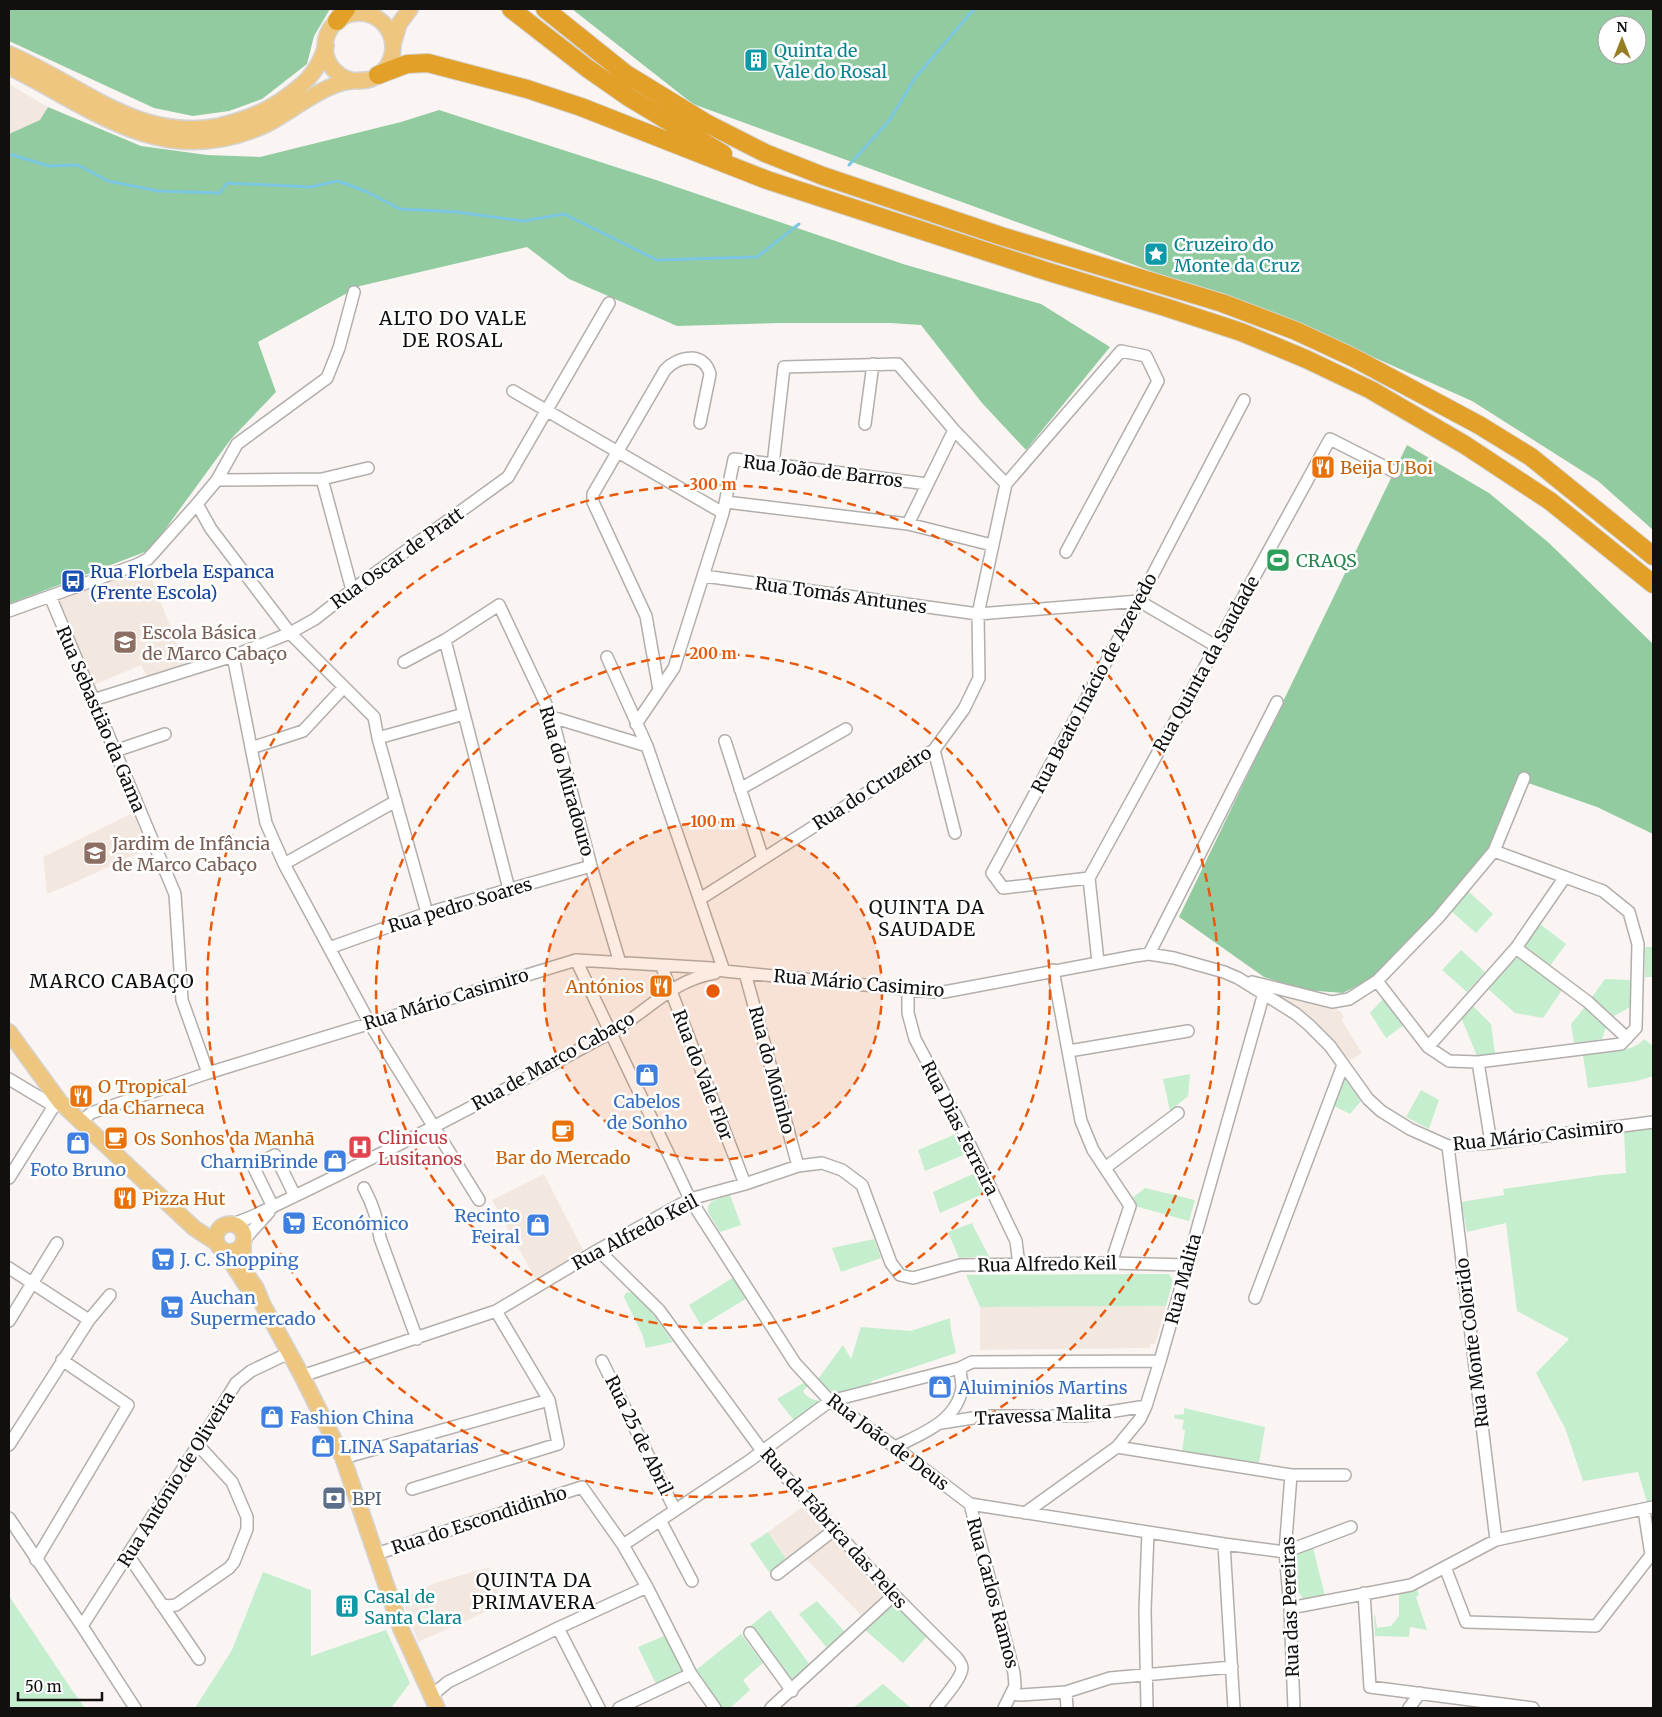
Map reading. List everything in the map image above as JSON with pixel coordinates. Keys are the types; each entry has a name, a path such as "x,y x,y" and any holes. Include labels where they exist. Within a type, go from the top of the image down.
{"highway":[{"path":"511,9 587,68 630,98 767,180"},
{"path":"545,9 626,74 706,123 766,153 823,176 1001,236 1222,303 1296,331 1354,358 1479,425 1531,457 1653,556"},
{"path":"371,78 407,64 428,63 509,84 580,107 767,180 1241,332 1306,359 1371,390 1465,445 1550,501 1653,584"}],"main road":[{"path":"9,54 131,117 168,127 199,128 230,124 273,106 310,78 320,61 329,32 348,14 380,9"},
{"path":"9,67 130,130 154,138 183,141 216,140 249,132 280,117 328,88 371,78 388,65 399,24 410,9"},
{"path":"348,14 367,14 380,20 389,31 393,44"},
{"path":"326,46 326,54 334,69 348,78 371,78"},
{"path":"9,1032 57,1104 81,1122 194,1228 220,1247 233,1252 244,1243"},
{"path":"176,1211 197,1220 237,1225 243,1232 243,1256 247,1276 256,1288 263,1305 302,1376 343,1458 402,1629 434,1704"},
{"path":"228,1225 217,1233 220,1247 250,1292 263,1305"}],"street":[{"path":"9,611 148,559 217,480 237,444 327,378 340,348 354,292"},
{"name":"Rua Oscar de Pratt","path":"93,700 233,656 290,633 314,620 352,590 508,477 609,303"},
{"path":"773,464 784,367 898,364 954,430 1006,484 1121,351 1146,356 1158,381 1066,552"},
{"path":"659,690 646,616 593,502 593,494 665,370 672,363 682,358 701,361 708,366 710,374 700,423"},
{"path":"866,424 873,364"},
{"path":"513,391 616,452 725,508 908,524 992,545"},
{"name":"Rua Beato Inácio de Azevedo","path":"1089,878 1003,888 992,873 1244,400"},
{"path":"908,524 954,430"},
{"name":"Rua Quinta da Saudade","path":"1089,878 1330,439 1395,472"},
{"name":"Rua João de Barros","path":"636,724 674,668 725,508 734,460 927,484"},
{"path":"217,480 322,479 368,468"},
{"path":"322,479 352,590"},
{"name":"Rua do Cruzeiro","path":"700,899 934,750 964,709 979,678 978,614 1006,484"},
{"path":"197,504 211,529 290,633 374,717 378,738 427,913"},
{"name":"Rua Tomás Antunes","path":"704,576 978,614 1138,602"},
{"name":"Rua Sebastião da Gama","path":"50,596 175,894 182,1000 208,1073"},
{"path":"1138,602 1216,646"},
{"name":"Rua do Miradouro","path":"445,640 499,605 552,718 591,866 620,963"},
{"path":"404,662 445,640 509,889"},
{"path":"233,656 266,823 284,864 369,1022 479,1200"},
{"path":"607,657 647,746 724,971"},
{"path":"251,748 303,731 344,687"},
{"path":"1149,954 1277,702"},
{"path":"378,738 464,714"},
{"path":"552,718 647,746"},
{"path":"740,789 846,729"},
{"path":"115,751 164,734"},
{"path":"725,741 763,859"},
{"path":"934,750 955,834"},
{"path":"1238,978 1332,1002 1349,1000 1377,981 1438,918 1494,851 1524,778"},
{"path":"284,864 396,802"},
{"path":"1377,981 1428,1047 1449,1061 1478,1062 1622,1044 1636,1028 1638,944 1629,912 1603,891 1494,851"},
{"name":"Rua pedro Soares","path":"329,948 427,913 591,866"},
{"path":"1428,1047 1516,948 1565,877"},
{"path":"1089,878 1098,962"},
{"path":"1516,948 1588,1002 1627,1038"},
{"name":"Rua Mário Casimiro","path":"81,1122 91,1113 208,1073 576,960 712,968 724,971 944,992 1053,970 1149,954 1174,958 1224,972 1264,993 1309,1024 1330,1046 1368,1099 1381,1111 1410,1129 1448,1146 1491,1143 1653,1122"},
{"name":"Rua João de Deus","path":"576,960 690,1199 795,1363 830,1401 970,1504 1285,1552 1351,1527"},
{"name":"Rua do Vale Flor","path":"661,965 745,1184"},
{"path":"1053,970 1081,1121 1093,1150 1130,1206 1111,1263"},
{"name":"Rua de Marco Cabaço","path":"228,1225 273,1207 357,1166 611,1033 684,982 700,975 724,971"},
{"name":"Rua do Moinho","path":"745,973 798,1166"},
{"name":"Rua Dias Ferreira","path":"908,990 908,1013 915,1039 958,1120 1016,1241 1019,1265"},
{"name":"Rua Malita","path":"1025,1513 1117,1447 1140,1419 1146,1406 1264,993"},
{"path":"1069,1051 1188,1031"},
{"path":"1478,1062 1491,1143"},
{"path":"1255,1298 1343,1065"},
{"path":"9,1079 41,1098 57,1104 9,1178"},
{"path":"1105,1168 1178,1113"},
{"name":"Rua Monte Colorido","path":"1448,1146 1496,1540"},
{"path":"273,1207 254,1166 275,1155 295,1196"},
{"name":"Rua Alfredo Keil","path":"302,1376 496,1311 598,1250 690,1199 745,1184 798,1166 822,1163 842,1170 862,1186 891,1263 900,1275 913,1278 960,1265 1111,1263 1186,1265"},
{"path":"364,1188 375,1208 380,1238 417,1339"},
{"name":"Rua de Marco Cabaço","path":"244,1243 273,1207"},
{"path":"9,1321 57,1243"},
{"name":"Rua da Fábrica das Peles","path":"598,1250 659,1310 763,1452 894,1595 957,1658 962,1670 936,1708"},
{"path":"9,1268 89,1320"},
{"path":"9,1445 62,1360 89,1320 110,1295"},
{"path":"412,1489 558,1444 548,1400 496,1311"},
{"name":"Rua António de Oliveira","path":"82,1626 236,1383 250,1371 289,1353"},
{"path":"36,1560 128,1405 62,1360"},
{"name":"Rua 25 de Abril","path":"602,1361 675,1510"},
{"path":"715,1708 691,1674 647,1587 622,1545 763,1452 830,1401 960,1368 972,1362 1160,1361"},
{"name":"Travessa Malita","path":"941,1424 952,1412 960,1397 962,1386 960,1368"},
{"path":"343,1458 548,1400"},
{"name":"Travessa Malita","path":"895,1447 941,1424 986,1416 1084,1416 1146,1406"},
{"path":"161,1604 167,1606 176,1605 229,1568 234,1562 247,1527 247,1517 233,1483 198,1445"},
{"path":"1117,1447 1291,1476 1345,1475"},
{"name":"Rua das Pereiras","path":"1291,1476 1285,1552 1290,1608 1294,1708"},
{"name":"Rua do Escondidinho","path":"376,1554 582,1486 622,1545"},
{"name":"Rua Carlos Ramos","path":"970,1504 1016,1681 1012,1694 1004,1708"},
{"path":"1290,1608 1411,1585 1445,1567 1496,1540 1648,1509 1651,1555 1596,1626 1466,1622 1445,1567"},
{"path":"9,1518 135,1708"},
{"path":"660,1520 692,1581"},
{"path":"776,1574 834,1530"},
{"path":"1146,1708 1145,1610 1148,1532"},
{"path":"1224,1544 1234,1708"},
{"path":"128,1555 199,1659"},
{"path":"434,1704 437,1691 448,1682 647,1587"},
{"path":"1364,1593 1370,1687 1533,1708"},
{"path":"771,1708 792,1691 894,1595"},
{"path":"558,1628 599,1708"},
{"path":"750,1633 792,1691"},
{"path":"1012,1694 1066,1692 1110,1678 1232,1667"},
{"path":"619,1708 691,1674"},
{"path":"1066,1692 1067,1708"},
{"path":"1409,1708 1420,1693"}],"shaded area":[{"path":"9,84 48,107 40,120 9,134"},
{"name":"Escola Básica de Marco Cabaço","path":"147,568 187,668 147,677 141,665 91,686 58,601"},
{"name":"Jardim de Infância de Marco Cabaço","path":"133,813 148,849 47,894 43,857"},
{"path":"1269,991 1340,1011 1344,1017 1341,1019 1362,1053 1349,1061 1323,1029 1296,1008"},
{"name":"Recinto Feiral","path":"544,1174 583,1250 536,1280 492,1200"},
{"path":"1166,1306 1155,1344 1150,1344 1150,1348 980,1350 980,1307"},
{"path":"802,1507 824,1532 786,1559 768,1532"},
{"path":"833,1539 881,1589 883,1595 881,1599 863,1617 805,1558"},
{"path":"489,1567 503,1604 418,1642 405,1608 406,1597 435,1583"}],"green space":[{"path":"9,9 330,9 314,36 307,64 262,99 229,111 193,116 154,108 9,41"},
{"path":"572,9 1653,9 1653,530 1598,481 1472,401 1310,329 693,104"},
{"path":"48,107 141,146 207,155 260,157 401,122 439,110 656,180 903,264 1041,304 1110,347 1026,450 982,403 921,325 890,323 779,323 677,326 569,279 527,247 360,286 258,342 276,392 231,439 150,550 9,604 9,134 40,120"},
{"path":"1407,445 1489,493 1549,543 1653,644 1653,834 1597,807 1520,780 1493,847 1393,959 1368,980 1343,993 1305,990 1264,977 1179,917"},
{"path":"1468,891 1493,914 1476,933 1450,910"},
{"path":"1540,924 1566,944 1550,966 1525,946"},
{"path":"1645,947 1653,947 1653,977 1645,977"},
{"path":"1461,950 1485,972 1467,992 1442,970"},
{"path":"1519,958 1562,990 1543,1018 1515,1013 1487,988 1513,960"},
{"path":"1605,979 1631,980 1630,1007 1614,1016 1592,997"},
{"path":"1384,998 1404,1025 1386,1038 1370,1013"},
{"path":"1472,1005 1491,1024 1495,1054 1477,1056 1461,1017"},
{"path":"1584,1008 1607,1025 1602,1039 1574,1043 1571,1024"},
{"path":"1644,1039 1653,1046 1653,1076 1637,1081 1588,1088 1583,1055 1624,1050 1639,1044"},
{"path":"1190,1074 1188,1096 1170,1111 1163,1079"},
{"path":"1342,1080 1346,1080 1361,1101 1350,1114 1332,1105"},
{"path":"1421,1090 1439,1100 1429,1129 1406,1117"},
{"path":"1653,1128 1653,1500 1647,1502 1638,1472 1583,1481 1565,1428 1536,1373 1569,1339 1517,1311 1506,1223 1467,1232 1461,1202 1504,1195 1503,1189 1626,1173 1624,1131"},
{"path":"956,1134 966,1154 925,1171 918,1150"},
{"path":"975,1173 985,1193 940,1213 933,1192"},
{"path":"1145,1188 1195,1200 1189,1221 1135,1206 1131,1199"},
{"path":"730,1195 741,1225 720,1232 708,1212 708,1206 712,1201"},
{"path":"972,1223 990,1258 959,1258 948,1232"},
{"path":"874,1239 881,1258 841,1272 832,1248"},
{"path":"1169,1274 1173,1281 1166,1306 980,1307 966,1275"},
{"path":"734,1277 747,1298 701,1326 689,1305"},
{"path":"628,1292 647,1306 673,1342 646,1348 642,1334 624,1297"},
{"path":"950,1318 956,1353 872,1381 866,1389 835,1395 818,1379 843,1345 851,1359 861,1327 911,1331"},
{"path":"805,1382 808,1386 803,1391 806,1395 821,1401 827,1409 819,1418 801,1429 777,1399"},
{"path":"1184,1408 1265,1427 1259,1463 1182,1452 1185,1430 1182,1429 1184,1420 1174,1418 1175,1414 1184,1414"},
{"path":"768,1532 786,1559 769,1572 750,1544"},
{"path":"1313,1548 1325,1596 1304,1600 1296,1589 1292,1557"},
{"path":"263,1572 311,1590 311,1656 386,1630 410,1683 391,1708 195,1708 232,1650"},
{"path":"1416,1587 1419,1595 1416,1597 1427,1630 1410,1627 1409,1637 1375,1636 1374,1615 1377,1628 1391,1626 1399,1616 1399,1595 1387,1595"},
{"path":"9,1596 74,1693 85,1708 9,1708"},
{"path":"817,1601 845,1632 827,1648 799,1614"},
{"path":"894,1605 897,1605 929,1634 903,1663 865,1630"},
{"path":"770,1610 810,1665 790,1683 749,1627"},
{"path":"741,1634 763,1663 743,1680 750,1690 730,1708 722,1708 696,1670"},
{"path":"664,1636 683,1671 656,1684 638,1647"},
{"path":"883,1684 911,1708 853,1708"}],"waterway":[{"path":"849,165 889,121 915,78 974,9"},
{"path":"9,154 49,166 78,165 108,181 158,191 220,193 227,183 310,187 338,181 365,191 400,209 457,212 523,221 564,214 657,260 757,257 799,224"}],"place":[{"name":"Quinta de Vale do Rosal","path":"756,60"},
{"name":"Cruzeiro do Monte da Cruz","path":"1156,254"},
{"name":"Beija U Boi","path":"1323,467"},
{"name":"CRAQS","path":"1278,560"},
{"name":"Rua Florbela Espanca (Frente Escola)","path":"73,581"},
{"name":"Escola Básica de Marco Cabaço","path":"125,642"},
{"name":"Jardim de Infância de Marco Cabaço","path":"95,853"},
{"name":"Antónios","path":"661,986"},
{"name":"Cabelos de Sonho","path":"647,1075"},
{"name":"O Tropical da Charneca","path":"81,1096"},
{"name":"Bar do Mercado","path":"563,1131"},
{"name":"Os Sonhos da Manhã","path":"116,1138"},
{"name":"Foto Bruno","path":"78,1143"},
{"name":"Clinicus Lusitanos","path":"360,1147"},
{"name":"CharniBrinde","path":"335,1161"},
{"name":"Pizza Hut","path":"125,1198"},
{"name":"Económico","path":"294,1223"},
{"name":"Recinto Feiral","path":"538,1225"},
{"name":"J. C. Shopping","path":"163,1259"},
{"name":"Auchan Supermercado","path":"172,1307"},
{"name":"Aluiminios Martins","path":"940,1387"},
{"name":"Fashion China","path":"272,1417"},
{"name":"LINA Sapatarias","path":"323,1446"},
{"name":"BPI","path":"334,1498"},
{"name":"Casal de Santa Clara","path":"347,1606"}],"district":[{"name":"ALTO DO VALE DE ROSAL","path":"453,329"},
{"name":"QUINTA DA SAUDADE","path":"927,918"},
{"name":"MARCO CABAÇO","path":"112,981"},
{"name":"QUINTA DA PRIMAVERA","path":"534,1591"}]}
